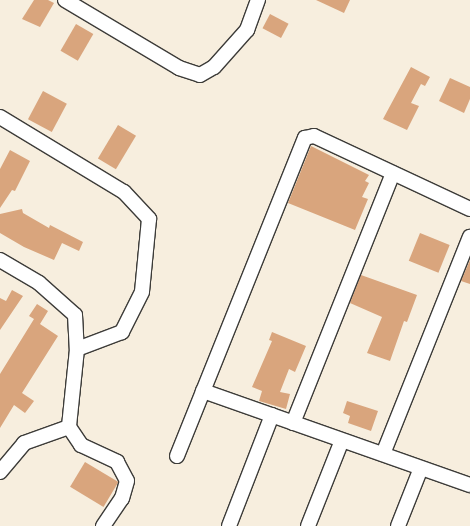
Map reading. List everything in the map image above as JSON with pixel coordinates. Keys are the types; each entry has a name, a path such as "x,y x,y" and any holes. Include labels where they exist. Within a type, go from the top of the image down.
{"street":[{"path":"65,0 178,68 200,75 214,67 246,30 258,0"},
{"path":"0,117 124,192 149,219 142,292 122,332 77,349"},
{"path":"177,456 305,138 314,136 470,209"},
{"path":"292,423 393,173"},
{"path":"382,454 470,237"},
{"path":"0,260 39,283 75,315 77,349 69,427 81,445 117,462 127,481 122,498 103,526"},
{"path":"203,391 470,485"},
{"path":"229,526 272,415"},
{"path":"0,472 24,443 69,427"},
{"path":"308,526 342,440"},
{"path":"398,526 421,468"}],"building":[{"path":"34,0 48,0 54,3 40,27 22,19"},
{"path":"316,0 350,0 344,13"},
{"path":"270,14 289,24 281,38 262,28"},
{"path":"76,24 93,34 78,61 60,51"},
{"path":"411,67 430,77 425,86 421,84 411,103 419,106 407,130 383,119"},
{"path":"450,78 470,87 470,99 464,113 439,101"},
{"path":"43,91 67,104 52,132 28,119"},
{"path":"118,125 136,136 116,169 98,158"},
{"path":"311,146 369,175 365,181 369,183 362,197 368,199 355,230 288,203"},
{"path":"10,150 30,161 15,191 12,190 0,208 0,169"},
{"path":"22,209 23,213 49,228 50,225 83,242 79,251 62,243 54,260 24,247 0,233 0,214"},
{"path":"420,233 450,245 438,273 409,261"},
{"path":"470,260 470,284 461,281"},
{"path":"361,275 417,295 407,322 404,321 390,361 367,353 382,317 350,303"},
{"path":"12,290 23,296 0,330 0,298 6,301"},
{"path":"37,304 48,311 40,324 58,336 22,393 34,401 25,413 14,405 0,428 0,374 34,319 29,316"},
{"path":"272,332 306,346 295,372 289,369 280,392 290,394 286,409 259,401 262,391 252,387 272,341 269,340"},
{"path":"347,401 378,411 371,431 348,423 350,416 343,413"},
{"path":"85,462 118,482 103,507 70,487"}]}
